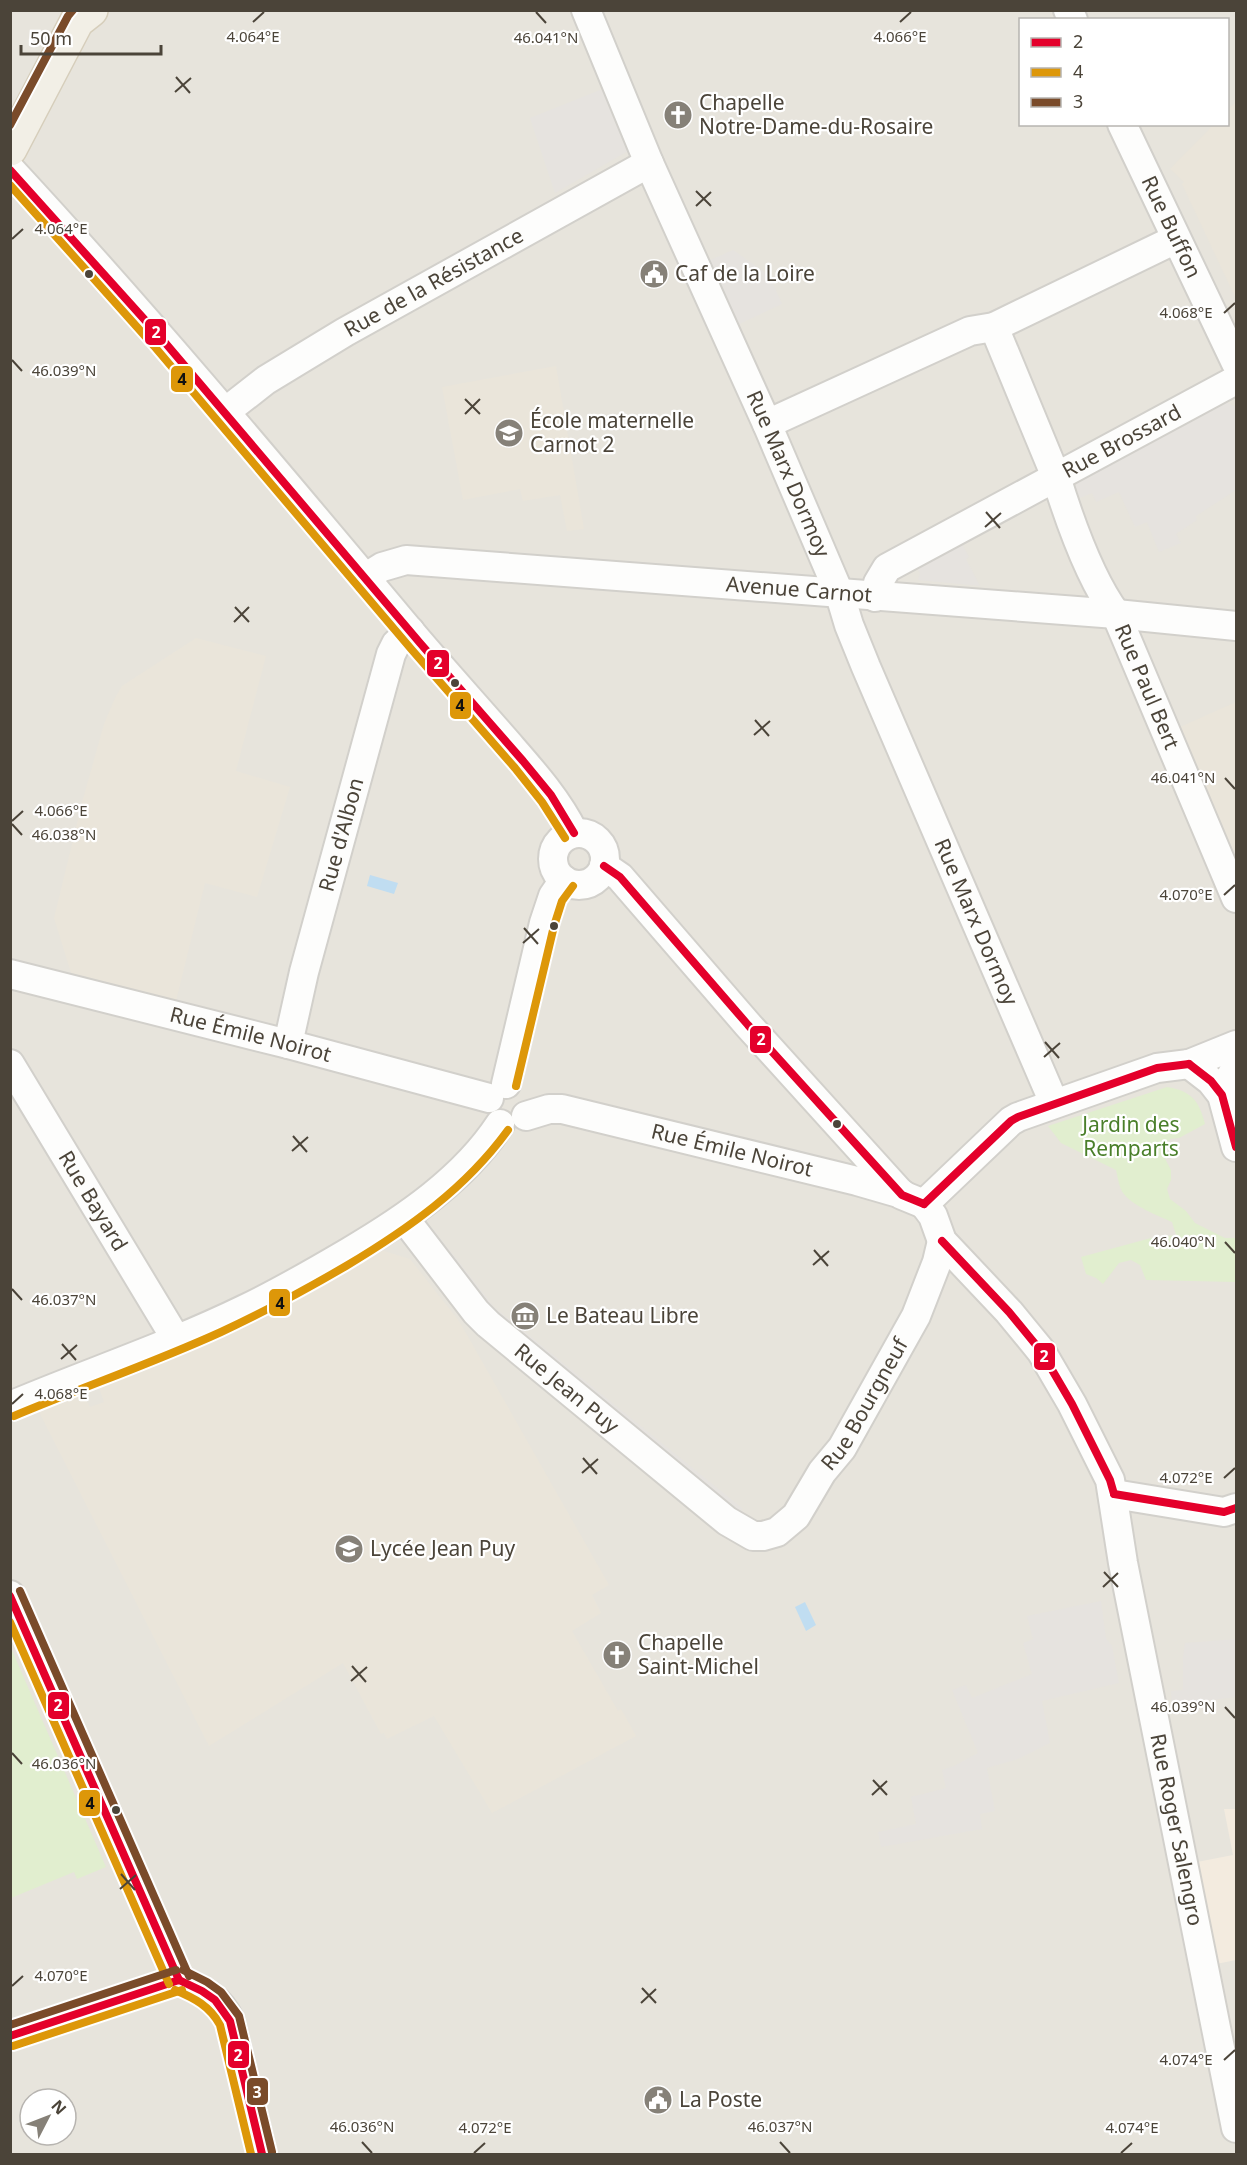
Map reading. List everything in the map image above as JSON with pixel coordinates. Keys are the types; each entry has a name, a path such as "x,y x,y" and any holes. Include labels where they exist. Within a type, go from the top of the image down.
{"main road":[{"path":"10,149 77,21 91,10"}],"street":[{"name":"Rue Marx Dormoy","path":"586,10 649,163 767,424 840,595 866,667 1054,1103"},
{"name":"Rue Buffon","path":"1123,126 1236,363"},
{"name":"Rue de la Résistance","path":"225,412 266,380 345,332 649,163"},
{"path":"10,169 59,220 541,782 563,812 574,833"},
{"path":"767,424 970,331 994,327 1176,239"},
{"name":"Rue Brossard","path":"994,327 1056,477 1236,380"},
{"path":"875,597 878,583 888,568 1056,477"},
{"name":"Rue Paul Bert","path":"1056,477 1063,502 1102,596 1116,614 1236,898"},
{"name":"Avenue Carnot","path":"366,577 382,567 406,560 840,595 1116,614 1236,626"},
{"name":"Rue d'Albon","path":"288,1044 304,972 391,654 396,644 410,631"},
{"path":"574,833 589,835 604,851 604,866 595,879 587,883 571,884 558,874 554,866 555,849 566,836 574,833"},
{"path":"604,866 620,877 748,1025 913,1199 933,1216 942,1241"},
{"path":"513,1120 491,1116 488,1110 498,1091 544,923 553,896 564,880"},
{"name":"Rue Émile Noirot","path":"10,974 288,1044 498,1091"},
{"path":"913,1199 1011,1121 1054,1103 1157,1068 1189,1065 1236,1045"},
{"name":"Rue Bayard","path":"10,1064 176,1339"},
{"path":"1189,1065 1211,1081 1232,1077 1236,1147"},
{"path":"10,1406 244,1310 298,1282 404,1218 465,1167 492,1137 528,1110 528,1097 519,1087 498,1091"},
{"name":"Rue Émile Noirot","path":"513,1120 549,1109 562,1109 857,1181 913,1199"},
{"name":"Rue Jean Puy","path":"404,1218 476,1312 488,1323 727,1521 753,1536"},
{"name":"Rue Roger Salengro","path":"942,1241 1009,1312 1041,1352 1072,1404 1110,1480 1143,1658 1225,2021 1236,2128"},
{"name":"Rue Bourgneuf","path":"753,1536 777,1533 791,1521 822,1472 842,1448 916,1316 938,1262 942,1241"},
{"path":"1114,1494 1230,1510"},
{"path":"10,1595 179,1980"},
{"path":"10,2036 179,1980 204,1991 224,2008 230,2021 262,2154"}],"shaded area":[{"path":"11,11 1236,11 1236,2154 11,2154"},
{"path":"605,88 629,142 628,151 555,193 530,118"},
{"path":"1236,101 1236,299 1182,184 1184,182 1170,169 1212,126 1229,126 1229,109"},
{"path":"733,250 769,275 782,304 735,326 708,261"},
{"name":"École maternelle Carnot 2","path":"556,366 584,529 567,531 560,495 523,501 520,489 463,500 442,387"},
{"path":"1221,400 1236,407 1236,490 1196,516 1197,520 1176,534 1181,543 1159,552 1147,522 1135,527 1119,492 1096,502 1092,493 1080,498 1075,486 1082,477"},
{"path":"961,542 969,557 966,559 980,586 918,580 920,573 915,565"},
{"path":"196,638 266,656 236,771 290,787 257,897 205,883 176,1001 71,973 54,918 83,799 104,724 115,698 122,686"},
{"path":"1236,702 1236,850 1231,852 1178,728"},
{"path":"434,1230 494,1307 742,1508 739,1522 486,1315 429,1243"},
{"name":"Lycée Jean Puy","path":"381,1250 410,1259 459,1321 609,1585 592,1595 601,1613 572,1631 618,1711 621,1709 636,1736 492,1813 434,1716 387,1739 384,1733 381,1734 343,1663 209,1746 38,1410 82,1392 90,1407 104,1402 98,1385 262,1319"},
{"path":"1101,1601 1106,1638 1112,1646 1119,1683 1042,1701 1050,1743 1018,1759 987,1768 995,1811 980,1814 982,1829 881,1847 878,1832 916,1824 911,1797 946,1788 942,1770 978,1753 952,1690 966,1685 972,1698 1032,1674 1023,1643 1033,1639 1027,1616"},
{"path":"1236,1639 1236,1697 1172,1705 1171,1691 1183,1690 1185,1643"},
{"path":"1224,1809 1236,1809 1236,1960 1216,1964 1197,1862 1233,1855"}],"green space":[{"name":"Jardin des Remparts","path":"1167,1087 1182,1091 1193,1098 1205,1124 1179,1138 1170,1139 1162,1153 1171,1170 1171,1180 1167,1189 1170,1199 1186,1211 1195,1223 1225,1238 1236,1238 1236,1282 1146,1280 1140,1265 1131,1260 1119,1263 1103,1284 1086,1274 1081,1257 1151,1238 1176,1235 1172,1222 1133,1202 1122,1191 1116,1170 1061,1143 1048,1126"},
{"path":"11,1648 106,1867 77,1879 74,1872 11,1898"}],"water":[{"path":"370,875 398,883 394,894 367,886"},
{"path":"805,1602 816,1625 806,1631 795,1607"}],"transit line":[{"name":"3","path":"10,125 73,10"},
{"name":"2","path":"10,170 162,339 523,761 551,795 574,833"},
{"name":"4","path":"10,185 154,346 515,768 542,802 565,838"},
{"name":"2","path":"604,866 620,877 748,1025 902,1195 924,1204"},
{"name":"4","path":"516,1086 554,926 562,901 573,886"},
{"name":"2","path":"1189,1064 1211,1081 1222,1095 1236,1147"},
{"name":"2","path":"924,1204 1011,1121 1018,1117 1157,1068 1189,1064"},
{"name":"4","path":"14,1416 221,1332 331,1275 369,1252 434,1206 473,1171 508,1130"},
{"name":"2","path":"942,1241 1009,1312 1041,1351 1072,1404 1110,1480 1114,1494"},
{"name":"2","path":"1114,1494 1224,1512 1236,1508"},
{"name":"3","path":"20,1591 189,1976"},
{"name":"2","path":"10,1596 179,1980"},
{"name":"4","path":"10,1622 169,1984"},
{"name":"3","path":"10,2025 176,1970"},
{"name":"3","path":"183,1970 221,1992 239,2016 272,2152"},
{"name":"2","path":"179,1980 215,2000 230,2021 262,2154"},
{"name":"2","path":"10,2036 179,1980"},
{"name":"4","path":"175,1990 201,2003 220,2025 251,2154"},
{"name":"4","path":"13,2046 182,1990"}],"place":[{"name":"Chapelle Notre-Dame-du-Rosaire","path":"678,115"},
{"name":"Caf de la Loire","path":"654,274"},
{"name":"École maternelle Carnot 2","path":"509,433"},
{"name":"Le Bateau Libre","path":"525,1316"},
{"name":"Lycée Jean Puy","path":"349,1549"},
{"name":"Chapelle Saint-Michel","path":"617,1655"},
{"name":"La Poste","path":"658,2100"}]}
